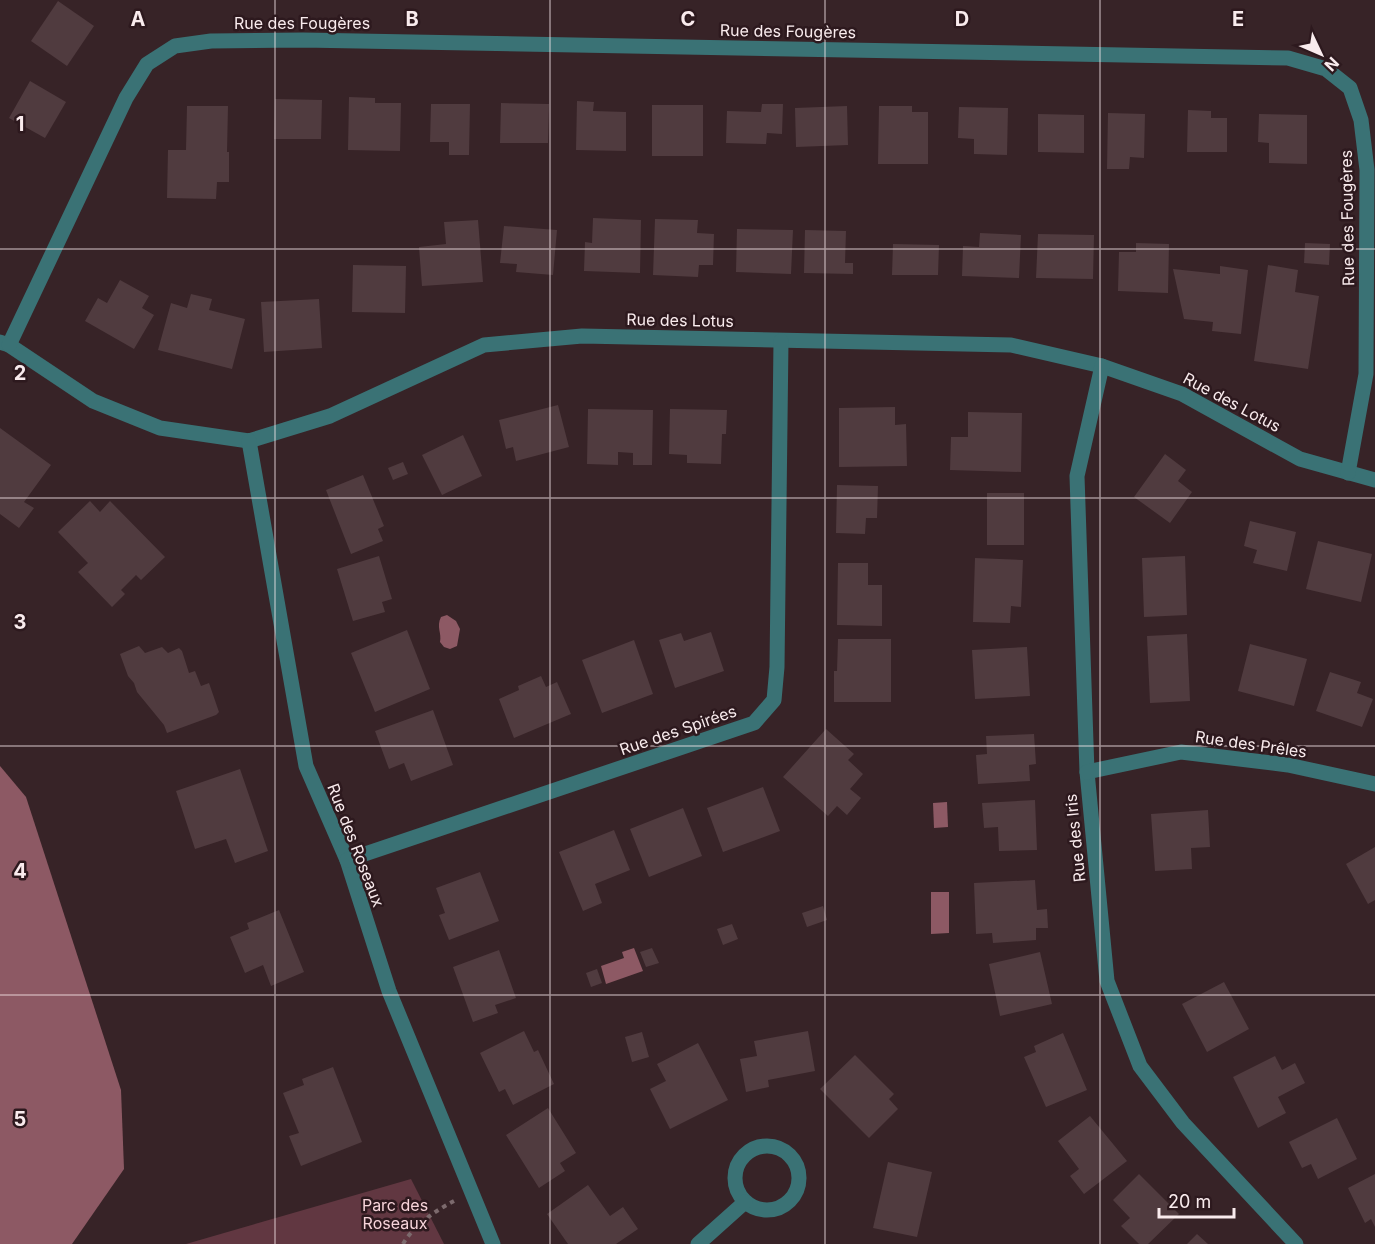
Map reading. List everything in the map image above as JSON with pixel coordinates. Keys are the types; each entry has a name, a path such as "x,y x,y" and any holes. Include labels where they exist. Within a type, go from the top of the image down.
{"street":[{"name":"Rue des Fougères","path":"5,344 126,98 147,64 175,46 211,41 303,40 1288,58 1326,69 1350,88 1361,120 1367,170 1366,374 1348,473"},
{"name":"Rue des Lotus","path":"5,344 93,401 160,428 249,441 330,416 484,345 582,336 1011,345 1102,366 1182,394 1300,459 1375,480"},
{"name":"Rue des Spirées","path":"346,860 754,723 774,700 777,667 781,341"},
{"name":"Rue des Iris","path":"1102,366 1077,476 1087,772 1107,981 1140,1066 1183,1123 1296,1244"},
{"name":"Rue des Roseaux","path":"249,441 306,765 346,860 389,991 493,1244"},
{"name":"Rue des Prêles","path":"1087,772 1181,752 1288,765 1375,784"},
{"path":"767,1146 787,1152 797,1165 800,1175 797,1192 790,1201 769,1211 758,1209 745,1202 735,1182 739,1163 746,1154 756,1148 767,1146"},
{"path":"698,1244 745,1202"}],"path":[{"path":"403,1244 409,1233 443,1207 471,1192"}],"green space":[{"name":"Parc des Roseaux","path":"411,1179 444,1244 186,1244"}],"shaded area":[{"path":"447,615 456,621 460,629 457,646 450,649 444,647 440,642 441,617"},
{"path":"0,766 26,797 121,1090 124,1169 72,1244 0,1244"},
{"path":"947,802 948,827 934,828 933,803"},
{"path":"931,892 949,892 949,933 931,934"},
{"path":"634,948 643,971 606,984 601,966 624,958 622,952"}],"building":[{"path":"58,1 94,26 67,66 31,41"},
{"path":"30,81 66,102 45,138 9,118"},
{"path":"349,97 375,98 375,103 401,103 400,151 348,150"},
{"path":"275,99 322,100 321,139 274,139"},
{"path":"577,101 594,102 593,111 626,112 626,151 576,150"},
{"path":"501,103 549,104 548,143 500,143"},
{"path":"431,104 470,104 469,155 449,155 449,142 430,142"},
{"path":"762,104 783,104 782,134 767,133 766,144 726,143 727,111 761,112"},
{"path":"652,105 703,105 703,156 652,156"},
{"path":"187,106 228,106 229,182 217,182 216,199 167,198 168,150 186,150"},
{"path":"847,106 848,145 796,147 795,108"},
{"path":"879,106 912,106 912,112 928,112 928,164 878,164"},
{"path":"959,107 1008,108 1007,155 974,154 974,139 958,138"},
{"path":"1188,110 1211,111 1211,118 1227,118 1227,152 1187,152"},
{"path":"1108,113 1145,114 1144,158 1130,157 1129,169 1107,169"},
{"path":"1038,114 1084,115 1084,153 1038,152"},
{"path":"1259,114 1307,115 1307,164 1269,163 1269,143 1258,142"},
{"path":"593,218 641,220 640,273 584,271 585,242 592,243"},
{"path":"655,219 698,220 697,233 714,234 713,265 699,265 698,277 653,275"},
{"path":"478,220 483,282 422,286 419,247 446,244 444,222"},
{"path":"504,226 557,230 553,275 516,272 517,264 500,263"},
{"path":"737,229 793,230 791,274 736,272"},
{"path":"805,230 846,231 845,263 853,263 853,274 804,273"},
{"path":"980,233 1021,235 1019,278 962,276 963,246 979,247"},
{"path":"1038,234 1094,235 1093,279 1036,278"},
{"path":"1136,243 1169,244 1168,293 1118,291 1119,252 1136,252"},
{"path":"1305,243 1330,244 1329,265 1304,263"},
{"path":"893,244 939,245 938,275 892,275"},
{"path":"353,265 406,266 405,313 352,312"},
{"path":"1268,265 1298,270 1295,292 1319,296 1308,369 1254,361"},
{"path":"1220,266 1248,270 1241,334 1212,331 1213,322 1184,319 1173,269 1220,274"},
{"path":"120,280 149,296 142,308 154,315 134,349 85,321 98,298 107,303"},
{"path":"191,294 212,299 209,310 245,319 232,369 158,350 171,303 187,308"},
{"path":"319,299 322,348 264,352 261,302"},
{"path":"558,405 569,447 516,461 513,447 506,449 499,420"},
{"path":"895,407 895,425 906,424 907,466 839,467 839,408"},
{"path":"588,409 653,410 652,465 633,465 633,453 618,452 618,465 587,464"},
{"path":"670,409 727,410 726,434 722,434 721,464 687,463 687,455 669,454"},
{"path":"968,412 1022,413 1021,472 950,470 951,437 968,437"},
{"path":"0,428 51,465 24,502 34,508 19,528 0,514"},
{"path":"463,435 482,476 442,495 422,455"},
{"path":"1165,454 1186,470 1178,481 1192,492 1170,523 1134,497"},
{"path":"403,462 408,474 393,480 388,468"},
{"path":"363,475 384,526 378,529 383,541 351,554 326,490"},
{"path":"837,485 878,486 877,518 866,518 865,534 836,533"},
{"path":"987,493 1024,493 1024,545 987,545"},
{"path":"90,501 100,512 110,501 165,557 141,580 136,575 121,590 125,594 112,607 78,572 88,563 58,532"},
{"path":"1250,521 1296,532 1287,571 1253,563 1257,550 1244,546"},
{"path":"1318,541 1372,554 1361,602 1306,589"},
{"path":"379,556 392,599 382,602 385,612 353,621 337,569"},
{"path":"1185,556 1187,615 1144,617 1142,558"},
{"path":"975,558 1023,560 1021,607 1011,606 1010,623 973,622"},
{"path":"838,563 868,563 868,585 882,585 882,626 837,625"},
{"path":"407,630 430,689 375,712 351,653"},
{"path":"711,632 724,671 675,688 659,640 681,633 684,641"},
{"path":"1187,634 1190,701 1150,703 1147,636"},
{"path":"838,639 891,639 891,702 834,702 834,671 837,671"},
{"path":"634,640 653,694 602,713 582,660"},
{"path":"1250,644 1307,659 1294,706 1238,691"},
{"path":"139,646 145,653 162,647 168,653 179,648 189,673 195,671 201,686 209,683 219,712 167,733 164,725 137,692 120,654"},
{"path":"1027,647 1030,696 975,699 972,650"},
{"path":"1330,672 1361,682 1357,693 1373,699 1362,727 1316,711"},
{"path":"541,676 546,687 557,682 571,714 514,738 499,699 519,690 518,686"},
{"path":"433,710 453,765 411,781 404,763 389,769 375,731"},
{"path":"826,729 854,754 848,760 863,774 850,789 861,798 847,815 837,806 828,816 783,777"},
{"path":"1034,734 1036,764 1029,765 1030,781 978,784 976,755 987,754 986,736"},
{"path":"240,769 268,851 235,863 226,839 195,849 176,791"},
{"path":"763,787 780,831 723,852 707,808"},
{"path":"1035,800 1037,850 999,851 998,827 984,828 982,803"},
{"path":"683,808 702,856 649,877 630,829"},
{"path":"1208,810 1210,847 1191,848 1192,869 1155,871 1151,814"},
{"path":"614,830 630,870 595,884 602,903 583,911 559,852"},
{"path":"1375,847 1375,900 1368,904 1346,864"},
{"path":"480,872 499,921 449,940 439,915 445,913 436,888"},
{"path":"1035,880 1037,910 1047,909 1048,928 1036,928 1036,940 993,943 992,933 976,934 974,883"},
{"path":"823,906 827,920 807,927 802,913"},
{"path":"279,910 304,972 271,986 263,965 245,973 230,937 249,929 247,923"},
{"path":"732,924 738,939 723,945 717,929"},
{"path":"652,948 659,963 646,967 640,952"},
{"path":"499,950 516,998 495,1005 498,1013 473,1022 453,967"},
{"path":"1040,952 1052,1004 1000,1016 989,964"},
{"path":"597,969 602,983 591,987 586,973"},
{"path":"1224,982 1249,1029 1207,1052 1182,1004"},
{"path":"524,1031 534,1052 538,1050 554,1084 513,1105 505,1089 499,1092 480,1053"},
{"path":"808,1031 815,1071 768,1080 769,1087 746,1092 740,1059 757,1056 754,1041"},
{"path":"642,1032 649,1057 632,1062 625,1037"},
{"path":"1063,1033 1087,1090 1046,1107 1024,1057 1036,1052 1034,1046"},
{"path":"698,1043 728,1100 670,1129 650,1089 666,1081 657,1064"},
{"path":"855,1055 894,1094 889,1099 898,1109 869,1138 820,1089"},
{"path":"1275,1056 1282,1070 1295,1063 1305,1083 1278,1097 1286,1113 1258,1128 1233,1077"},
{"path":"333,1067 362,1142 301,1166 289,1136 299,1133 283,1093 304,1085 302,1079"},
{"path":"548,1108 576,1153 560,1163 565,1171 539,1188 506,1135"},
{"path":"1090,1116 1127,1161 1084,1194 1070,1176 1079,1169 1058,1141"},
{"path":"1337,1118 1357,1159 1318,1179 1311,1164 1302,1168 1289,1142"},
{"path":"888,1162 932,1172 917,1237 873,1228"},
{"path":"1139,1174 1179,1214 1148,1244 1139,1244 1121,1226 1130,1218 1113,1200"},
{"path":"1375,1174 1375,1227 1371,1219 1365,1223 1348,1188"},
{"path":"588,1185 610,1216 623,1207 638,1229 616,1244 568,1244 547,1214"},
{"path":"1197,1234 1208,1244 1187,1244"}]}
